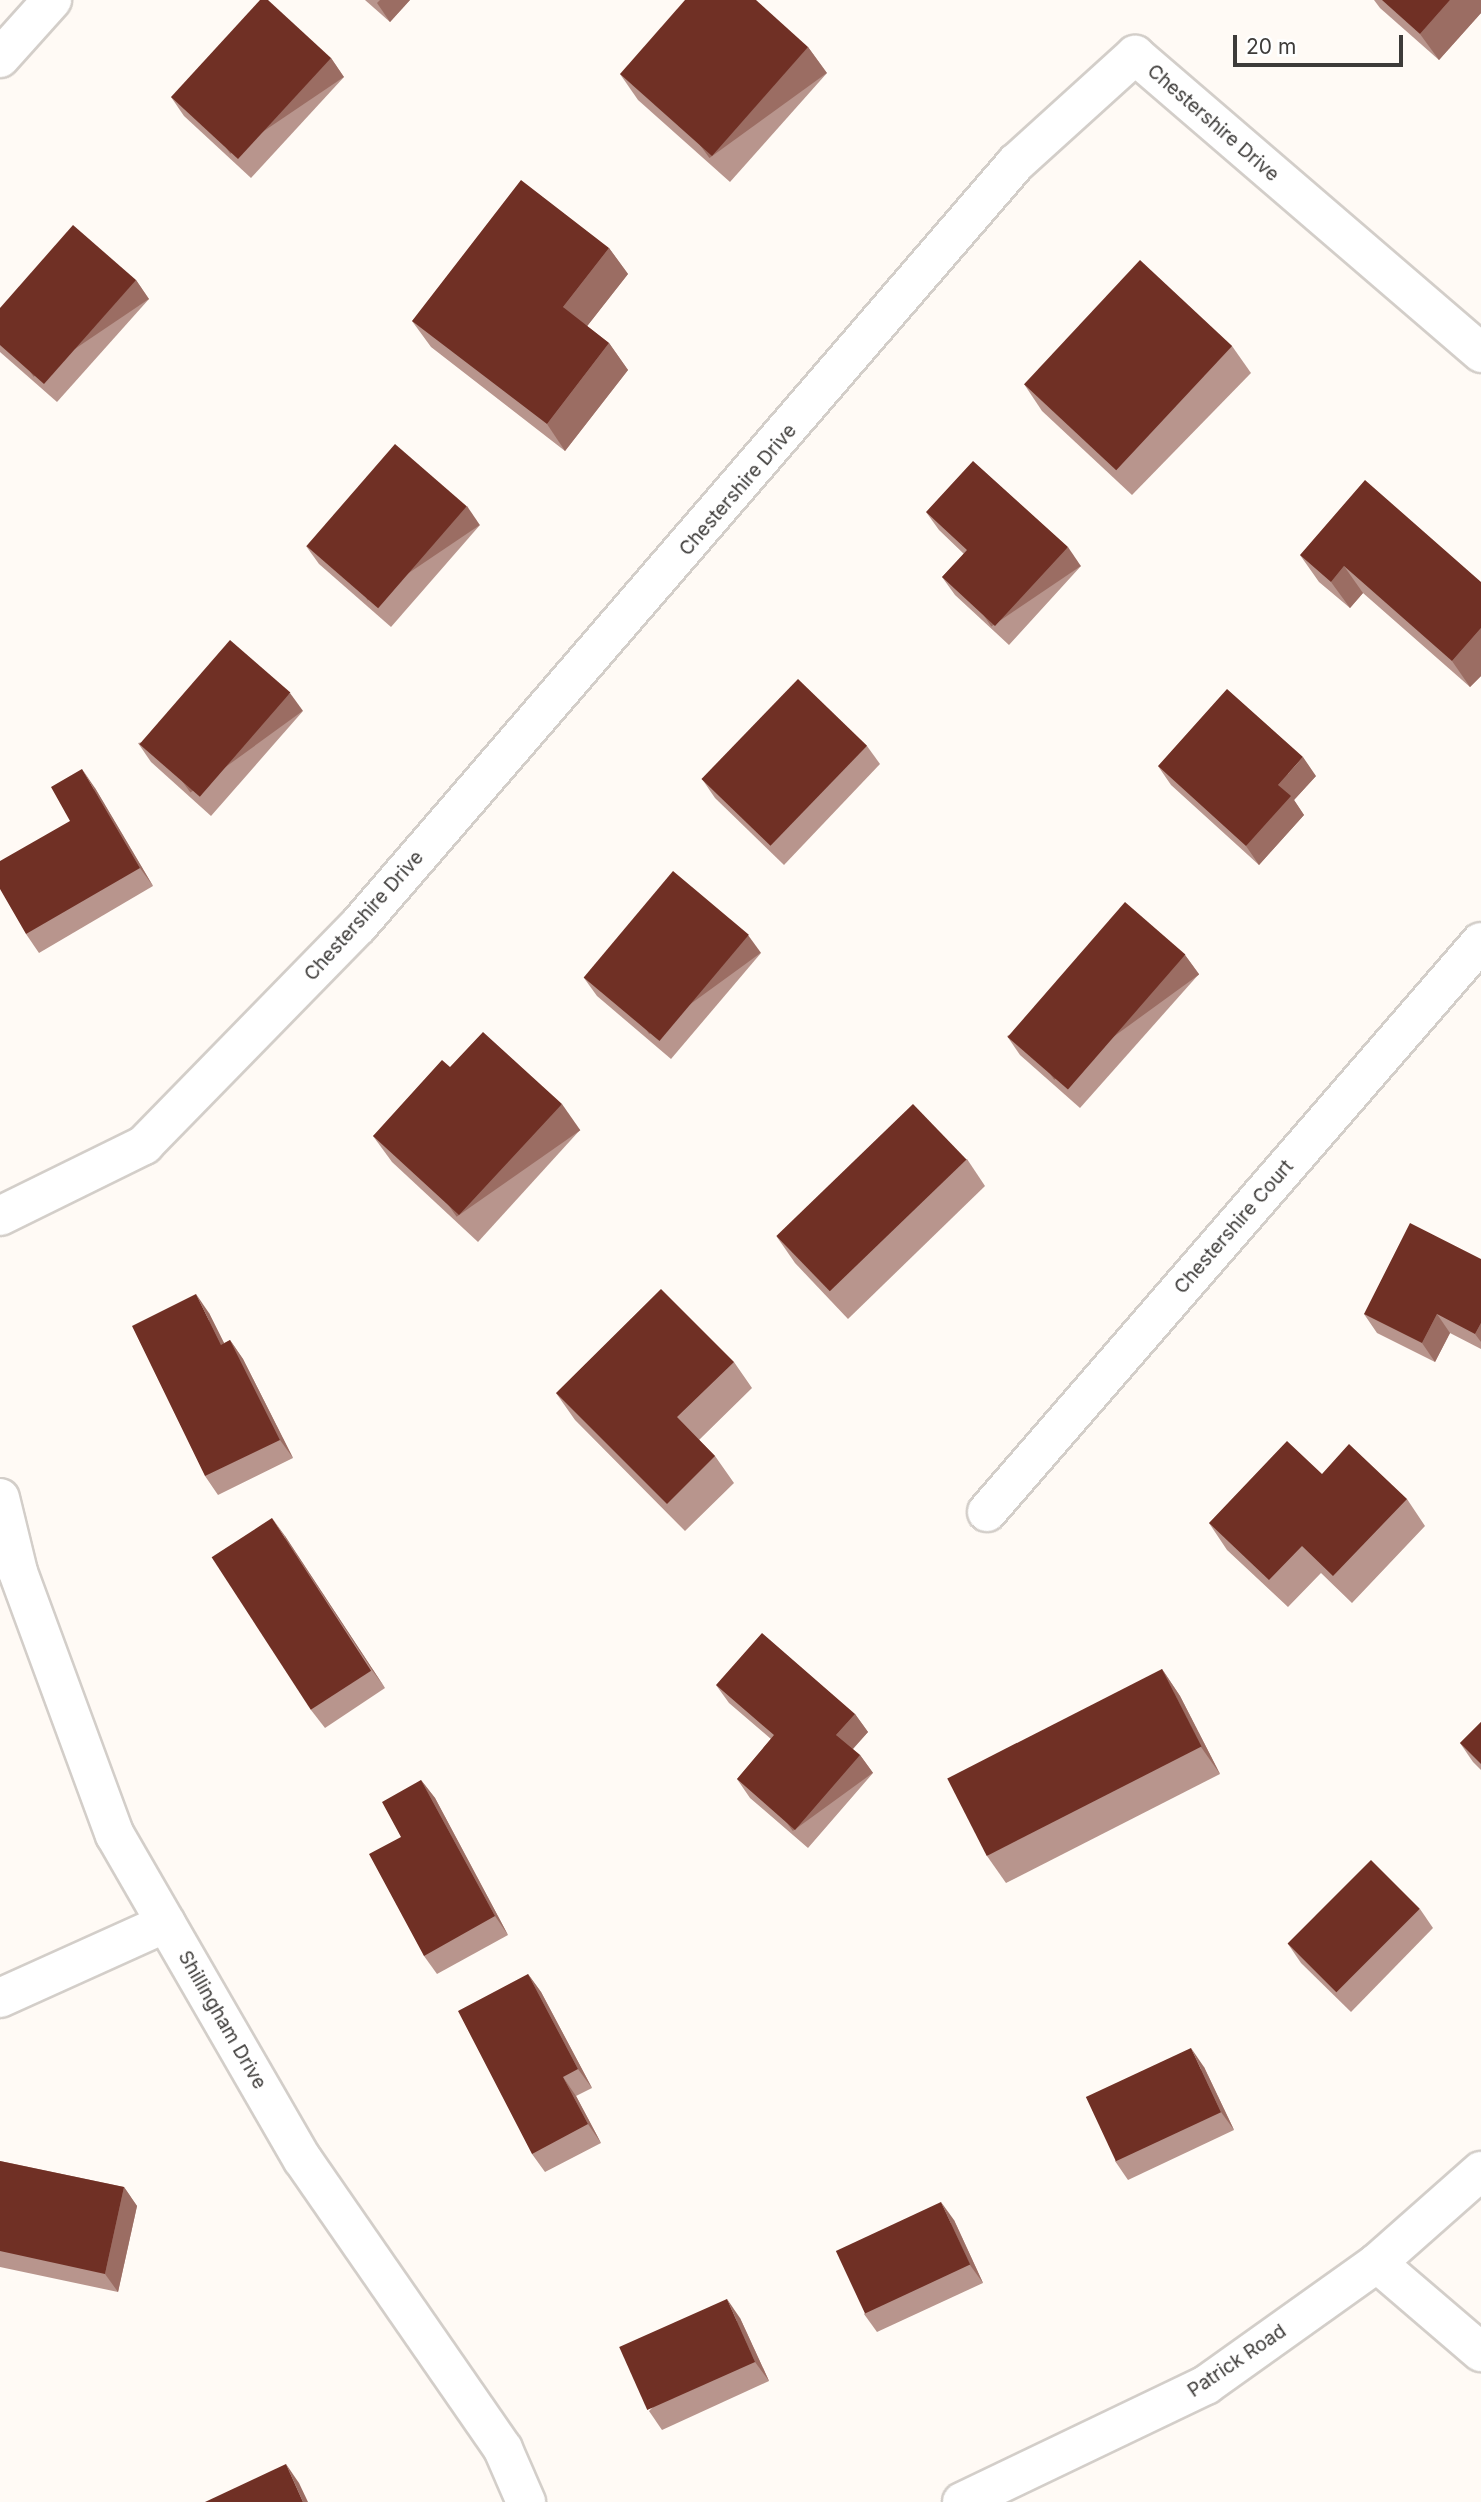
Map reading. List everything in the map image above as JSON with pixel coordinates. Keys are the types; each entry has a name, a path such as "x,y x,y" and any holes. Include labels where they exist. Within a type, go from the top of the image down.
{"street":[{"path":"0,58 52,0"},
{"name":"Chestershire Drive","path":"0,1216 154,1136 358,926 1016,163 1135,55 1481,353"},
{"name":"Chestershire Court","path":"986,1512 1481,942"},
{"name":"Shillingham Drive","path":"0,1498 18,1572 115,1835 303,2160 503,2449 526,2502"},
{"path":"0,1998 166,1923"},
{"name":"Patrick Road","path":"961,2502 1206,2385 1377,2263 1481,2171"},
{"path":"1377,2263 1481,2352"}],"building":[{"path":"260,0 268,0 331,58 238,159 171,97"},
{"path":"685,0 756,0 808,47 712,156 620,74"},
{"path":"1382,0 1450,0 1420,34"},
{"path":"521,180 609,248 563,307 609,343 547,424 412,321"},
{"path":"73,225 136,280 44,384 0,345 0,308"},
{"path":"1140,260 1232,346 1116,470 1024,384"},
{"path":"395,444 467,506 378,608 306,546"},
{"path":"973,461 1068,547 995,626 942,577 967,550 926,512"},
{"path":"1365,480 1481,582 1481,628 1452,661 1344,566 1331,582 1300,555"},
{"path":"230,640 290,692 200,797 139,744"},
{"path":"798,679 867,746 770,846 701,779"},
{"path":"1227,689 1303,757 1278,785 1291,796 1246,846 1158,766"},
{"path":"82,769 140,868 26,934 0,889 0,861 70,821 51,787"},
{"path":"673,871 749,935 659,1041 584,977"},
{"path":"1125,902 1185,954 1068,1090 1008,1037"},
{"path":"483,1032 562,1104 459,1215 373,1136 442,1060 450,1067"},
{"path":"913,1104 966,1159 830,1291 776,1236"},
{"path":"1410,1223 1481,1259 1481,1323 1475,1334 1437,1314 1422,1343 1364,1314"},
{"path":"661,1289 734,1362 677,1417 715,1456 667,1504 556,1393"},
{"path":"196,1294 221,1345 230,1340 280,1440 205,1476 132,1326"},
{"path":"1287,1441 1322,1474 1349,1444 1407,1499 1333,1576 1302,1546 1269,1580 1209,1523"},
{"path":"272,1518 371,1671 311,1710 212,1557"},
{"path":"762,1633 855,1714 836,1735 860,1755 795,1830 737,1779 774,1735 716,1685"},
{"path":"1162,1669 1201,1747 987,1856 947,1778"},
{"path":"1481,1722 1481,1764 1460,1743"},
{"path":"421,1780 495,1916 424,1956 369,1854 401,1837 382,1802"},
{"path":"1371,1860 1420,1909 1336,1992 1288,1943"},
{"path":"528,1974 578,2069 563,2077 588,2124 532,2154 458,2011"},
{"path":"1191,2048 1221,2112 1116,2161 1086,2097"},
{"path":"0,2161 124,2187 105,2274 0,2251"},
{"path":"941,2202 970,2265 865,2314 836,2251"},
{"path":"727,2299 755,2362 647,2410 619,2347"},
{"path":"286,2464 303,2502 205,2502"}]}
